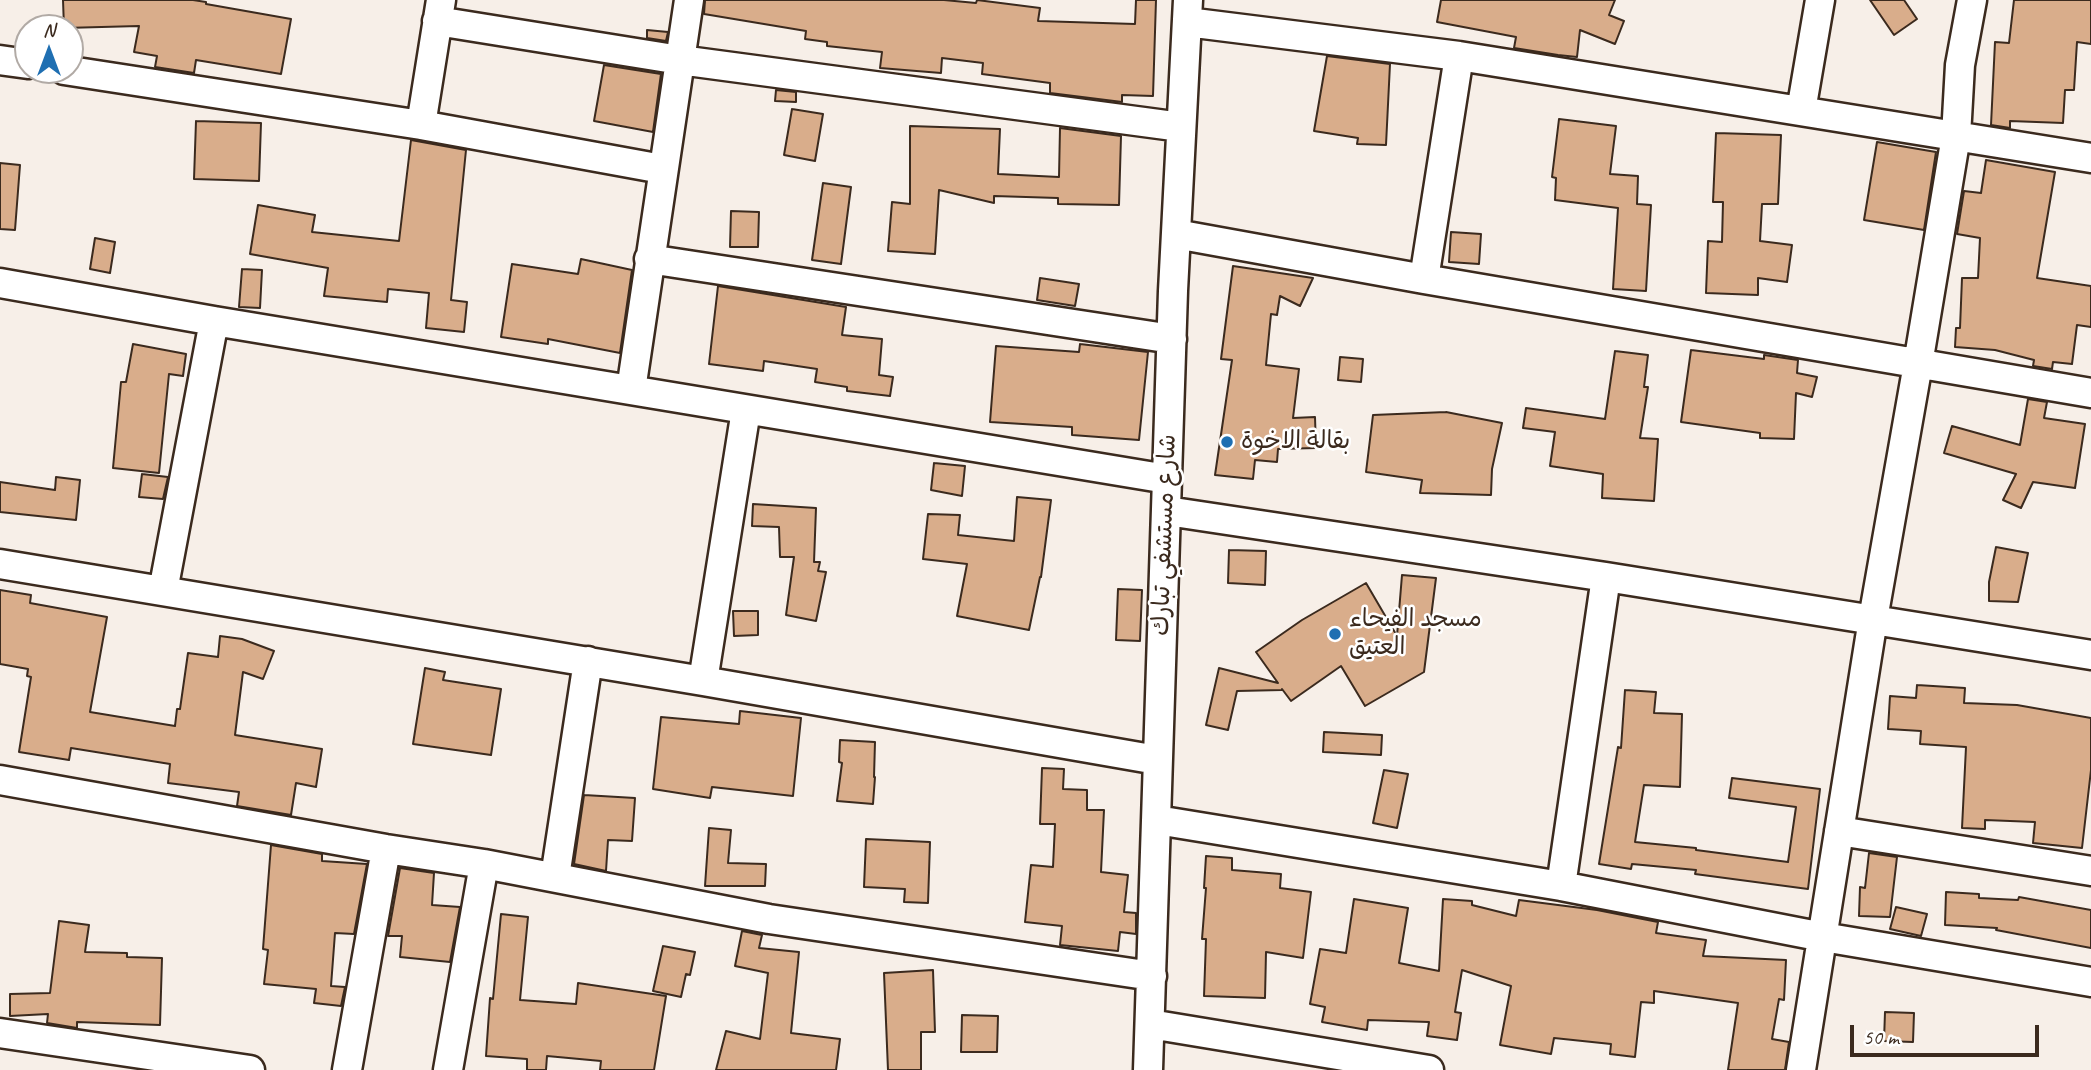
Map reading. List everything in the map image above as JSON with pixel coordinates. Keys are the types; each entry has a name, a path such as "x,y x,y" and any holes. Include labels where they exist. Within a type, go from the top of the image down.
{"street":[{"path":"631,390 688,0"},
{"path":"1801,111 1820,0"},
{"path":"1801,1070 1873,619 1956,136 1960,65 1972,0"},
{"path":"421,125 439,11 680,60 1181,127"},
{"path":"1187,11 2091,158"},
{"name":"شارع مستشفي تبارك","path":"1149,1070 1172,339 1187,11"},
{"path":"1424,279 1459,56"},
{"path":"84,73 421,125 662,169"},
{"path":"1176,234 2091,393"},
{"path":"649,259 1172,339"},
{"path":"0,284 1167,479"},
{"path":"163,591 214,321"},
{"path":"703,681 746,410"},
{"path":"1167,512 1873,619 2091,655"},
{"path":"0,564 588,661 1157,760"},
{"path":"1561,886 1606,578"},
{"path":"555,877 588,661"},
{"path":"0,780 484,864 769,919 1152,976"},
{"path":"1157,821 1561,886 1823,937 2091,982"},
{"path":"1839,831 2091,871"},
{"path":"347,1070 386,849"},
{"path":"448,1070 484,864"},
{"path":"1150,1024 1429,1070"},
{"path":"0,1033 249,1070"}],"building":[{"path":"63,0 193,0 291,19 281,74 196,60 194,73 155,67 157,56 134,52 139,26 84,27 84,14 64,14"},
{"path":"705,0 944,0 976,3 977,0 1040,8 1038,21 1135,24 1136,0 1156,0 1153,96 1122,95 1122,102 1050,93 1050,83 982,74 983,63 942,58 941,73 880,68 882,52 827,46 827,42 805,39 806,31 704,14"},
{"path":"1441,0 1615,0 1609,15 1624,21 1615,44 1580,30 1577,57 1558,55 1514,48 1516,37 1437,22"},
{"path":"1870,0 1904,0 1917,19 1894,35"},
{"path":"2014,0 2091,0 2091,44 2077,42 2074,90 2065,90 2063,123 2010,121 2010,128 1991,125 1995,42 2009,43"},
{"path":"647,30 668,32 666,41 647,38"},
{"path":"1327,56 1390,64 1386,145 1357,144 1358,138 1314,131"},
{"path":"604,65 661,74 653,132 594,121"},
{"path":"776,90 796,92 796,102 775,101"},
{"path":"792,109 823,114 815,161 784,155"},
{"path":"1559,119 1616,126 1610,174 1638,176 1637,204 1651,205 1646,291 1613,289 1618,208 1555,200 1556,178 1552,177"},
{"path":"196,121 261,123 259,181 194,179"},
{"path":"910,126 1000,129 998,174 1059,177 1060,128 1121,136 1119,205 1058,204 1058,198 994,196 994,203 939,190 935,254 888,251 892,202 910,204"},
{"path":"1716,133 1781,135 1778,204 1762,204 1760,241 1792,245 1787,282 1758,278 1758,295 1706,293 1708,241 1722,242 1723,202 1713,202"},
{"path":"411,140 466,150 451,300 467,302 464,332 426,328 429,293 388,289 387,302 324,296 328,268 250,254 258,205 315,215 312,232 399,241"},
{"path":"1877,142 1936,152 1924,230 1864,220"},
{"path":"1986,160 2055,172 2037,278 2091,286 2091,327 2077,325 2072,364 2053,362 2052,369 2033,366 2034,360 1995,350 1955,347 1956,328 1960,328 1962,278 1978,278 1980,238 1957,234 1964,191 1981,193"},
{"path":"0,163 20,165 15,230 0,229"},
{"path":"823,183 851,187 841,264 812,260"},
{"path":"731,211 759,212 758,247 730,247"},
{"path":"1451,232 1481,234 1479,264 1449,262"},
{"path":"95,238 115,242 110,273 90,269"},
{"path":"581,259 632,270 620,353 548,339 548,344 501,337 512,264 578,274"},
{"path":"1233,266 1313,278 1300,306 1280,296 1277,315 1271,314 1266,365 1299,369 1293,418 1315,417 1316,448 1278,449 1277,462 1255,460 1253,479 1215,475 1232,360 1221,359"},
{"path":"242,269 262,270 260,308 239,307"},
{"path":"1040,278 1079,284 1075,306 1037,300"},
{"path":"718,286 846,307 842,335 882,339 879,375 893,377 890,396 847,391 847,387 815,382 817,369 764,361 763,371 709,364"},
{"path":"133,344 186,354 183,376 169,374 159,473 113,468 121,382 126,382"},
{"path":"1080,344 1148,352 1139,440 1072,435 1072,427 990,422 996,346 1079,352"},
{"path":"1691,350 1764,359 1764,355 1798,360 1797,373 1817,377 1812,397 1796,393 1794,439 1760,438 1760,433 1681,422"},
{"path":"1615,351 1648,355 1644,387 1648,387 1640,438 1658,439 1654,501 1602,498 1603,474 1550,466 1555,432 1523,428 1526,408 1605,419"},
{"path":"1340,357 1363,359 1361,382 1338,380"},
{"path":"2028,399 2047,402 2044,418 2085,424 2075,488 2033,482 2021,508 2003,500 2016,474 1944,453 1952,426 2020,445"},
{"path":"1446,412 1502,423 1492,469 1491,495 1420,493 1422,480 1366,472 1373,415"},
{"path":"934,463 965,466 962,496 931,490"},
{"path":"142,474 168,477 163,499 139,497"},
{"path":"56,477 80,480 76,520 0,512 0,482 55,490"},
{"path":"1017,497 1051,500 1041,577 1029,630 957,616 967,564 923,559 928,514 960,515 958,535 1014,541"},
{"path":"753,504 816,508 814,562 820,562 818,571 826,572 816,621 786,615 794,557 780,557 779,527 752,526"},
{"path":"1996,547 2028,553 2018,602 1989,601 1989,582"},
{"path":"1229,550 1266,551 1265,585 1228,583"},
{"path":"1402,575 1436,578 1424,672 1365,706 1341,666 1291,701 1282,689 1237,691 1228,730 1206,725 1219,668 1278,683 1256,652 1302,620 1366,583 1397,636"},
{"path":"1118,589 1142,590 1140,641 1116,640"},
{"path":"0,590 31,595 30,603 107,617 90,712 175,726 188,653 218,657 220,636 242,639 274,651 263,679 243,672 235,735 322,749 316,787 296,783 291,815 237,806 239,792 168,783 170,764 71,748 69,760 19,752 31,677 27,676 28,669 0,664"},
{"path":"733,611 758,611 758,635 734,636"},
{"path":"425,668 445,672 443,680 501,689 491,755 413,744"},
{"path":"1917,685 1965,688 1964,703 2017,705 2091,718 2091,770 2082,848 2033,843 2035,822 1985,820 1985,829 1962,828 1966,747 1920,744 1921,731 1888,729 1890,696 1916,698"},
{"path":"1625,690 1656,692 1654,713 1682,714 1680,787 1644,785 1635,842 1788,862 1796,807 1729,798 1732,778 1820,789 1808,889 1695,874 1696,870 1632,864 1631,869 1599,864 1618,747 1621,748"},
{"path":"740,711 801,718 793,796 712,787 710,798 653,789 661,717 739,724"},
{"path":"1324,732 1382,735 1381,755 1323,752"},
{"path":"840,740 875,742 873,804 837,801 842,763 839,762"},
{"path":"1042,768 1064,769 1063,789 1087,790 1087,810 1104,810 1101,872 1128,875 1124,912 1136,913 1136,934 1120,932 1118,951 1060,945 1062,926 1025,922 1031,865 1053,867 1055,824 1040,824"},
{"path":"1384,770 1408,774 1397,828 1373,823"},
{"path":"584,795 635,798 632,841 608,840 606,871 574,864"},
{"path":"709,828 731,830 728,863 766,864 765,886 705,886"},
{"path":"866,839 930,842 928,903 904,902 905,889 864,887"},
{"path":"271,845 322,854 322,861 367,864 354,934 335,933 331,986 345,987 341,1006 314,1003 316,989 264,984 268,950 263,949"},
{"path":"1869,853 1897,857 1890,917 1859,916 1860,887 1865,888"},
{"path":"1206,856 1232,858 1232,870 1281,874 1280,888 1311,892 1303,958 1266,952 1265,998 1204,996 1206,939 1202,939"},
{"path":"400,868 434,873 432,905 460,907 450,962 400,957 402,936 388,936"},
{"path":"1946,892 1979,894 1979,898 2018,900 2019,897 2091,910 2091,948 1996,930 1997,928 1945,925"},
{"path":"1354,899 1408,908 1399,963 1439,971 1443,899 1472,901 1472,905 1516,916 1519,900 1597,910 1658,922 1656,933 1706,940 1703,956 1786,960 1784,1000 1779,999 1772,1039 1789,1042 1785,1070 1728,1070 1738,1003 1654,991 1654,1003 1641,1002 1635,1057 1610,1054 1611,1044 1554,1038 1551,1054 1500,1045 1511,986 1462,970 1455,1012 1461,1013 1457,1040 1427,1036 1429,1022 1368,1020 1367,1030 1322,1022 1325,1007 1310,1004 1320,949 1346,953"},
{"path":"1896,907 1927,914 1921,936 1890,929"},
{"path":"501,914 528,917 520,1000 576,1004 578,983 666,996 654,1070 600,1070 601,1061 547,1056 546,1070 527,1070 527,1059 486,1056 490,998 493,999"},
{"path":"59,921 89,925 85,952 127,953 127,957 162,958 160,1025 77,1022 77,1028 47,1023 48,1014 10,1016 10,994 50,993"},
{"path":"742,931 762,935 759,948 799,952 791,1033 840,1039 836,1070 716,1070 726,1031 760,1039 768,973 735,966"},
{"path":"663,946 695,952 681,997 653,991"},
{"path":"933,970 935,1032 921,1032 921,1070 888,1070 884,973"},
{"path":"1885,1012 1914,1013 1913,1042 1884,1041"},
{"path":"962,1015 998,1016 997,1052 961,1052"}],"place":[{"name":"بقالة الاخوة","path":"1227,442"},
{"name":"مسجد الفيحاء العتيق","path":"1335,634"}]}
